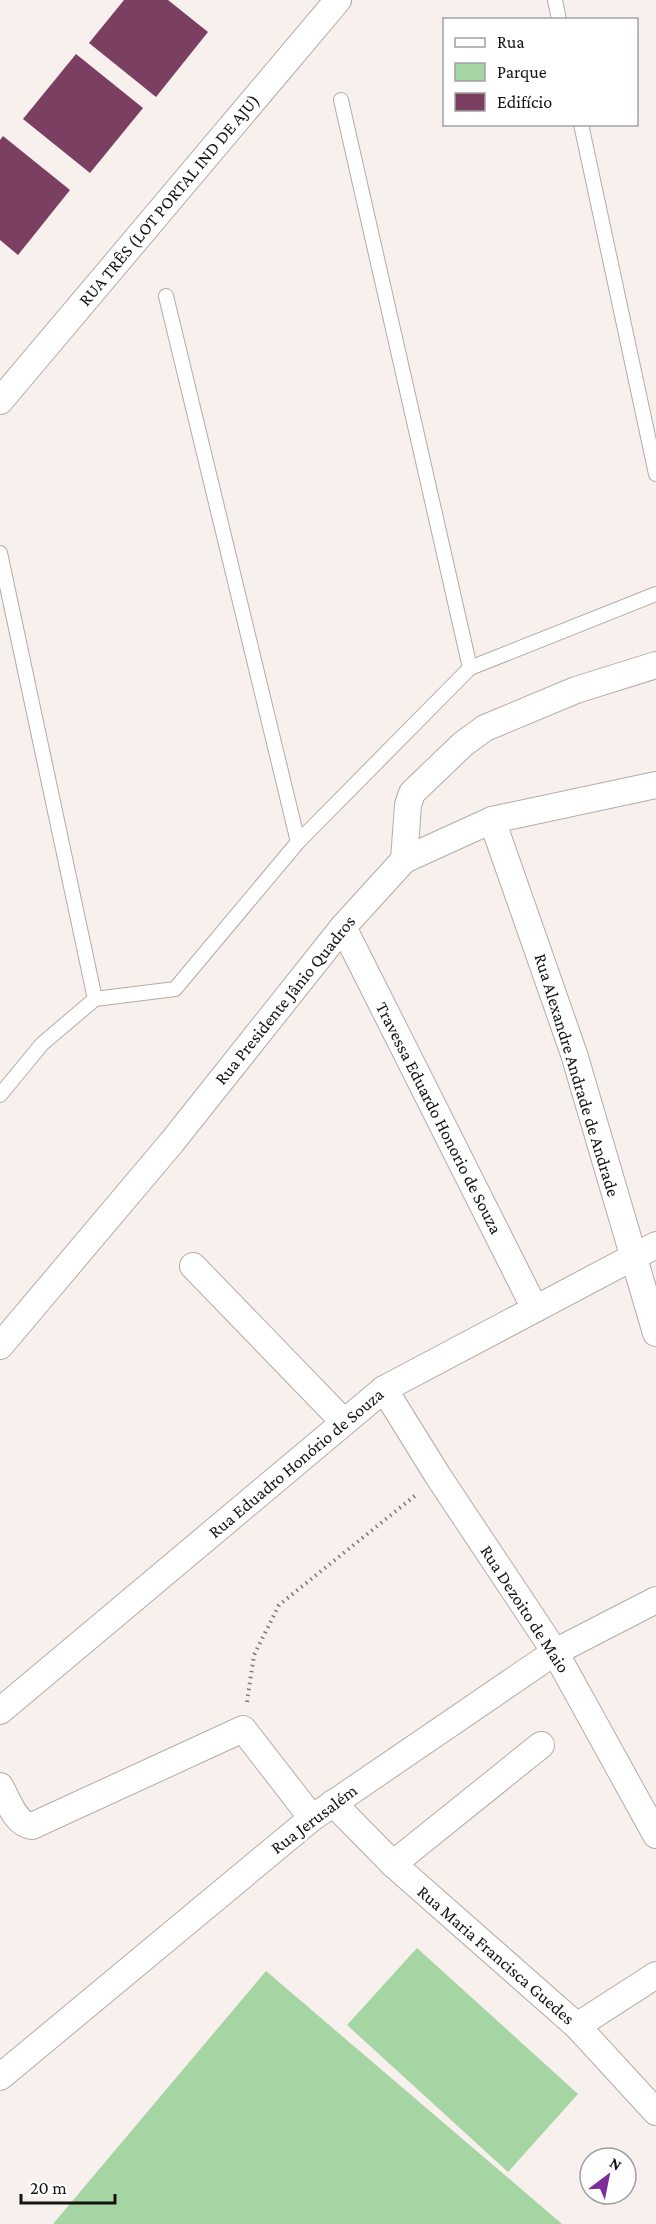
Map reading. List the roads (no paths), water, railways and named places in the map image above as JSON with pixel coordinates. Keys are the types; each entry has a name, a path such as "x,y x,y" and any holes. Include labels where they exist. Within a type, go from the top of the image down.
{"street":[{"name":"RUA TRÊS (LOT PORTAL IND DE AJU)","path":"0,401 338,0"},
{"path":"404,860 408,805 412,793 474,734 576,690 656,665"},
{"name":"Rua Presidente Jânio Quadros","path":"0,1346 172,1142 343,927 404,860 492,820 656,785"},
{"name":"Rua Alexandre Andrade de Andrade","path":"492,820 564,1023 656,1333"},
{"name":"Travessa Eduardo Honorio de Souza","path":"343,927 536,1309"},
{"name":"Rua Eduadro Honório de Souza","path":"0,1711 384,1389 656,1245"},
{"path":"194,1266 344,1422"},
{"name":"Rua Dezoito de Maio","path":"384,1389 438,1476 555,1652 656,1835"},
{"name":"Rua Jerusalém","path":"0,2077 312,1818 555,1652 656,1600"},
{"path":"0,1786 17,1816 26,1825 32,1826 243,1729 312,1818"},
{"path":"393,1864 541,1745"},
{"name":"Rua Maria Francisca Guedes","path":"333,1803 393,1864 577,2026 656,2112"},
{"path":"577,2026 656,1975"}],"lane":[{"path":"555,0 559,18"},
{"path":"341,100 470,668"},
{"path":"581,126 656,474"},
{"path":"166,296 298,842"},
{"path":"0,554 95,999"},
{"path":"0,1095 42,1044 95,999 175,989 298,842 470,668 656,594"}]}
